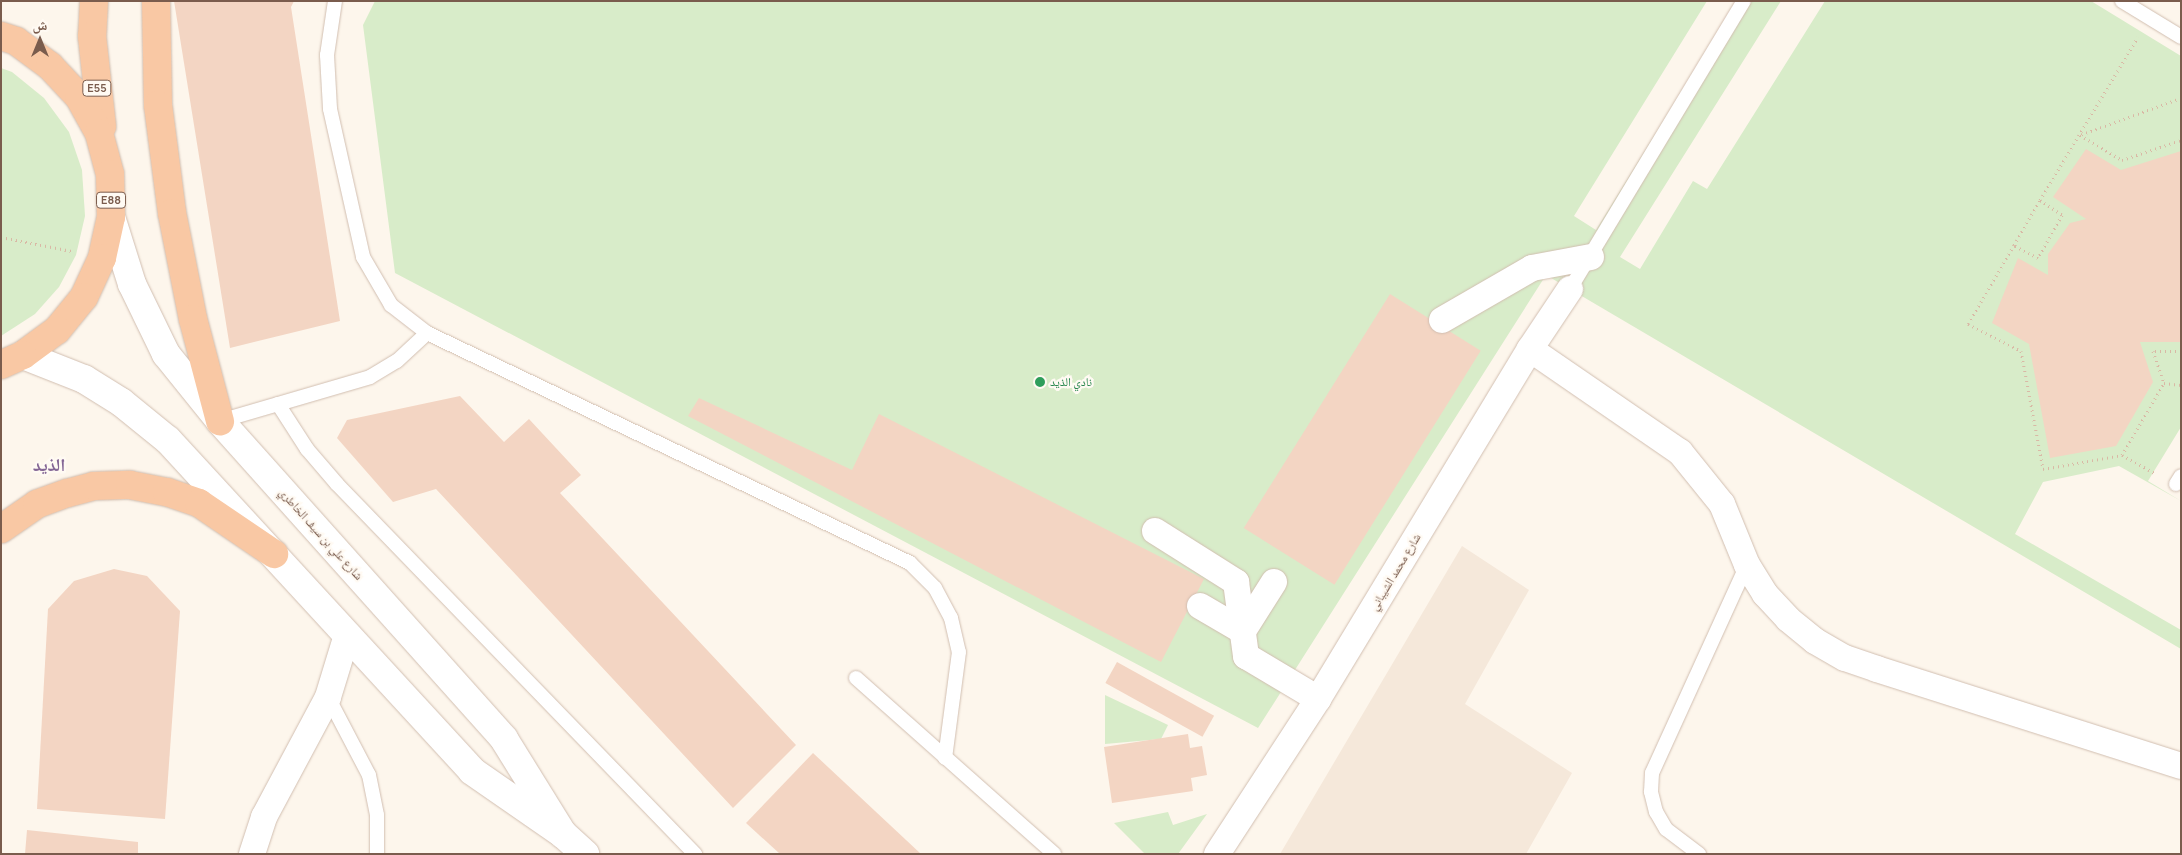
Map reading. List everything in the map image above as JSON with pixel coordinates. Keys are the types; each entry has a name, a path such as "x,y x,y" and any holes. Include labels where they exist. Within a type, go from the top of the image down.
{"highway":[{"name":"E55","path":"94,1 92,36 97,92 110,174"},
{"path":"156,1 158,105 172,213 193,319 220,421"},
{"name":"E88","path":"1,36 16,41 50,66 79,96 99,133 110,174 111,217 102,258 84,296 57,330 12,360"},
{"path":"1,380 12,360"},
{"path":"1,529 37,504 68,493 94,486 130,486 167,492 199,503 274,554"}],"street":[{"name":"شارع علي بن سيف الخاطري","path":"111,217 132,284 166,354 220,421 504,739 563,834"},
{"path":"1442,320 1532,268 1591,257"},
{"name":"شارع محمد الشيباني","path":"1217,854 1318,699 1530,349 1570,289"},
{"path":"1530,349 1680,452 1722,504 1747,565 1765,594 1788,619 1815,641 1845,658 2181,766"},
{"name":"شارع علي بن سيف الخاطري","path":"12,360 84,379 122,402 168,440 472,771 563,834 585,854"},
{"path":"1155,531 1236,582 1246,656 1318,699"},
{"path":"1243,632 1274,582"},
{"path":"1200,606 1243,632"},
{"path":"252,854 264,817 328,697 347,635"}],"lane":[{"path":"335,1 327,55 330,109 363,257 391,305 427,333 910,563 935,588 952,618 959,652 946,758"},
{"path":"1570,289 1744,1"},
{"path":"2122,1 2181,37"},
{"path":"220,421 370,378 398,361 427,333"},
{"path":"278,404 307,449 337,484 695,854"},
{"path":"1700,854 1666,829 1656,812 1651,792 1652,773 1747,565"},
{"path":"856,678 1054,854"},
{"path":"328,697 369,775 377,816 377,854"}],"path":[{"path":"2140,35 2040,200 1968,324 2021,350 2043,469 2122,455 2178,480"},
{"path":"2080,134 2181,98"},
{"path":"2080,134 2122,160 2181,140"},
{"path":"2014,245 2038,258 2062,215 2040,200"},
{"path":"1,236 102,258"},
{"path":"2122,455 2164,383 2153,351 2181,351"},
{"path":"2164,383 2181,385"}],"shaded area":[{"path":"1462,546 1529,590 1465,704 1572,773 1526,854 1280,854"}],"green space":[{"name":"نادي الذيد","path":"375,1 1707,1 1574,216 1596,230 1737,1 1781,1 1620,257 1640,269 1693,181 1707,189 1825,1 2091,1 2181,56 2181,427 2148,481 2181,501 2119,466 2043,482 2015,534 2181,630 2181,649 1546,275 1258,728 395,273 363,25"},
{"path":"1,68 12,72 44,98 69,132 82,170 85,216 76,255 59,287 35,314 1,336"},
{"path":"1105,695 1168,725 1161,739 1105,744"},
{"path":"1168,812 1173,825 1207,814 1178,854 1145,854 1114,823"}],"building":[{"path":"174,1 294,1 291,7 340,321 230,348"},
{"path":"2086,149 2121,170 2181,151 2181,342 2140,342 2153,382 2116,446 2050,458 2029,344 1992,323 2018,258 2048,275 2048,254 2070,223 2086,219 2053,197"},
{"path":"1390,294 1481,351 1334,585 1244,528"},
{"path":"460,396 504,442 529,419 581,475 560,493 796,745 733,808 436,489 393,502 337,438 347,420"},
{"path":"699,398 852,470 879,414 1204,579 1161,662 688,416"},
{"path":"114,569 147,576 180,611 165,819 37,809 48,609 74,581"},
{"path":"1117,662 1214,716 1202,737 1105,683"},
{"path":"1188,734 1190,748 1202,746 1207,775 1191,778 1193,791 1112,803 1104,747"},
{"path":"813,753 921,854 780,854 746,823"},
{"path":"27,830 138,842 138,854 25,854"}],"place":[{"name":"نادي الذيد","path":"1040,382"}],"district":[{"name":"الذيد","path":"49,464"}]}
